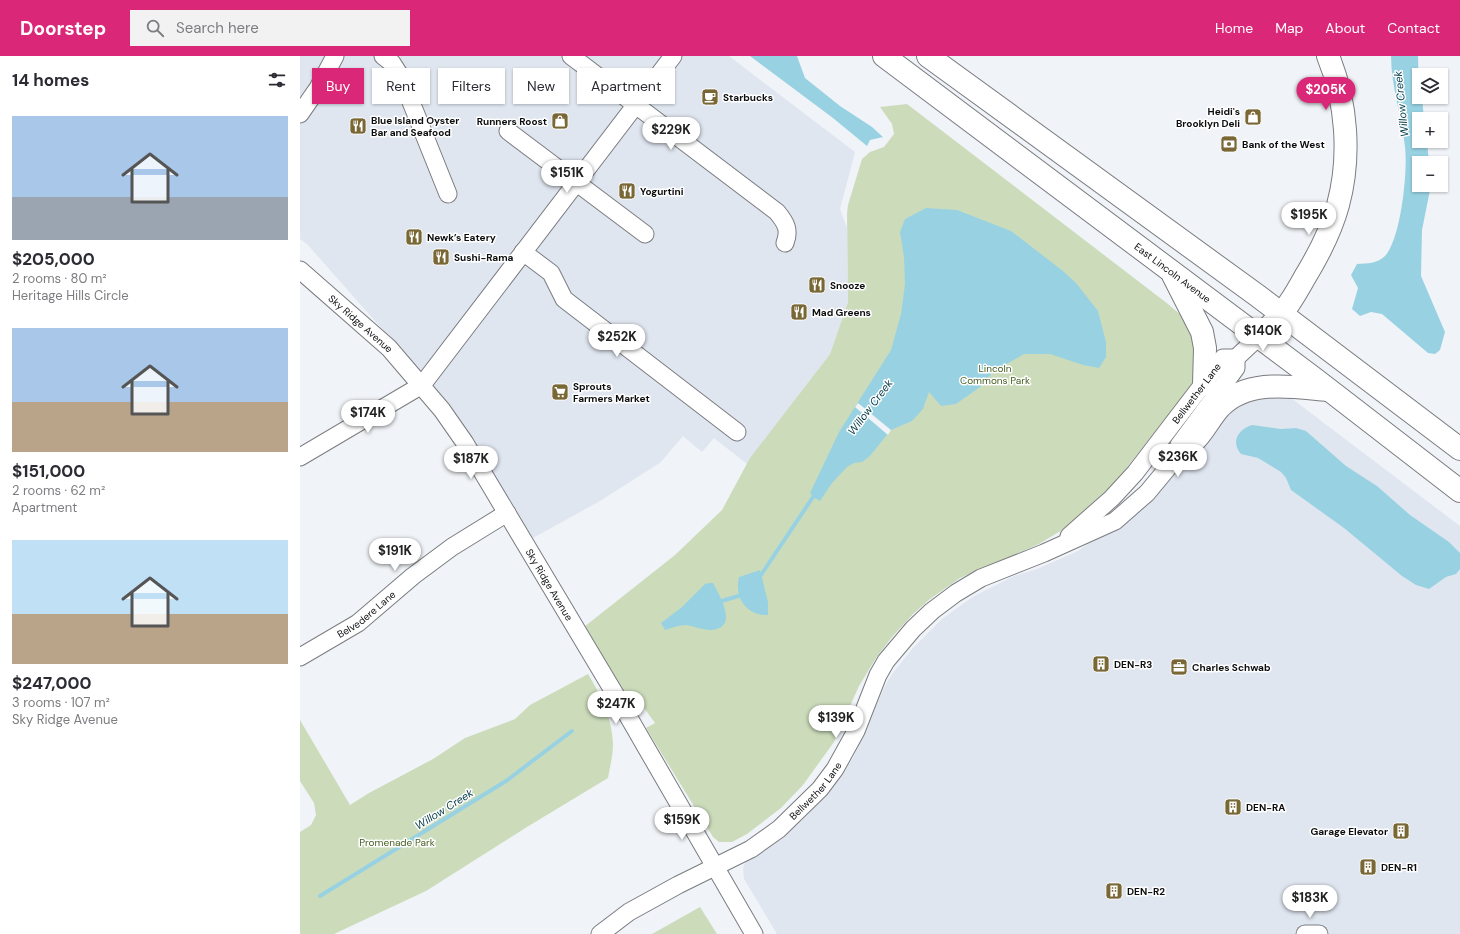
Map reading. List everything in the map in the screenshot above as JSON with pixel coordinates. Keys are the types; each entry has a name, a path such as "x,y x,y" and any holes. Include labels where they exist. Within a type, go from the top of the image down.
{"main road":[{"name":"East Lincoln Avenue","path":"884,56 1171,271 1270,326 1460,449"},
{"name":"East Lincoln Avenue","path":"928,56 1270,326 1328,390 1460,491"},
{"path":"1270,326 1322,248 1338,205 1345,162 1344,119 1339,87 1328,56"},
{"path":"1171,271 1202,332 1205,348 1204,384"},
{"path":"1176,458 1196,439 1220,407 1229,399 1242,392 1260,387 1273,386 1328,390"}],"street":[{"path":"300,114 318,88 334,56"},
{"path":"383,56 392,63 401,77 448,194"},
{"path":"571,56 777,212 784,220 788,229 785,243"},
{"path":"300,457 422,385 674,56"},
{"path":"508,131 645,234"},
{"path":"523,252 551,273 564,299 737,432"},
{"name":"Sky Ridge Avenue","path":"300,270 388,348 422,385 465,443 620,704 713,867 754,934"},
{"path":"1236,358 1270,326"},
{"name":"Bellwether Lane","path":"600,934 629,912 713,867 751,849 779,829 824,785 851,742 878,675 886,661 913,629 956,593 981,578 1056,547 1115,521 1147,493 1176,458 1179,445 1236,368 1236,358 1223,358 1135,473 1112,498 1056,547"},
{"name":"Belvedere Lane","path":"300,657 358,622 413,576 452,547 507,513"},
{"path":"1305,934 1319,934"}],"shaded area":[{"path":"300,56 729,56 855,152 840,209 847,228 848,302 830,354 747,464 714,438 702,452 683,436 661,462 600,501 533,538 452,408 307,244 300,239"},
{"name":"Charles Schwab","path":"1287,395 1460,526 1460,934 777,934 744,879 743,868 746,861 795,825 817,805 839,779 854,756 884,688 892,674 913,648 942,619 974,596 1014,576 1037,569 1078,551 1111,527 1241,398"}],"green space":[{"name":"Lincoln Commons Park","path":"907,104 1183,317 1192,333 1190,333 1192,340 1195,340 1193,382 1114,484 1062,530 1039,544 960,578 930,599 913,614 892,637 876,658 859,686 834,742 803,785 781,808 747,834 732,842 719,842 713,837 646,728 655,723 644,708 639,697 628,701 584,627 675,555 722,510 750,458 830,354 848,302 847,214 848,205 862,159 870,152 884,147 894,134 892,124 880,107"},
{"name":"Promenade Park","path":"588,674 605,707 612,734 613,748 608,778 426,891 334,934 300,934 300,832 311,825 316,815 314,803 300,781 300,720 350,805 369,793 433,759 465,738 515,719 530,705"},
{"path":"700,907 717,934 652,934"}],"water":[{"path":"750,56 797,56 805,78 840,106 872,127 883,137 870,140 867,146 833,118"},
{"path":"1391,56 1418,56 1418,68 1412,68 1412,104 1423,104 1423,112 1412,112 1412,148 1428,148 1428,156 1412,156 1412,192 1430,192 1422,230 1421,276 1445,332 1440,350 1435,354 1428,353 1382,314 1371,312 1360,316 1352,309 1358,288 1351,275 1357,264 1375,262 1385,256 1391,247 1395,235 1402,204 1406,158 1402,124 1391,67"},
{"path":"926,208 957,210 1011,231 1063,271 1076,283 1098,311 1106,342 1106,357 1099,368 1083,365 1050,354 1024,354 993,372 983,385 956,404 941,406 929,392 923,409 912,421 891,430 869,457 862,462 854,463 847,467 832,483 820,501 813,497 810,493 839,432 891,350 901,314 905,284 904,257 900,232 905,219"},
{"path":"1252,425 1281,429 1296,428 1306,431 1346,466 1377,486 1410,515 1449,542 1460,553 1460,569 1456,574 1446,577 1429,589 1416,585 1402,576 1344,528 1291,490 1286,478 1281,472 1258,458 1241,454 1236,445 1236,440 1243,429"},
{"path":"760,570 768,602 768,615 753,612 748,609 743,604 738,592 739,577"},
{"path":"713,583 723,603 726,618 724,624 719,628 710,630 686,625 665,630 661,623 682,607 705,584"}],"pier":[{"path":"858,403 891,430 888,435 855,407"}],"waterway":[{"name":"Willow Creek","path":"759,578 815,494"},
{"name":"Willow Creek","path":"718,602 742,595"},
{"name":"Willow Creek","path":"320,896 506,781 572,731"}],"place":[{"name":"Starbucks","path":"710,97"},
{"name":"Heidi's Brooklyn Deli","path":"1253,117"},
{"name":"Runners Roost","path":"560,121"},
{"name":"Blue Island Oyster Bar and Seafood","path":"358,126"},
{"name":"Bank of the West","path":"1229,144"},
{"name":"Yogurtini","path":"627,191"},
{"name":"Newk’s Eatery","path":"414,237"},
{"name":"Sushi-Rama","path":"441,257"},
{"name":"Snooze","path":"817,285"},
{"name":"Mad Greens","path":"799,312"},
{"name":"Sprouts Farmers Market","path":"560,392"},
{"name":"DEN-R3","path":"1101,664"},
{"name":"Charles Schwab","path":"1179,667"},
{"name":"DEN-RA","path":"1233,807"},
{"name":"Garage Elevator","path":"1401,831"},
{"name":"DEN-R1","path":"1368,867"},
{"name":"DEN-R2","path":"1114,891"}]}
